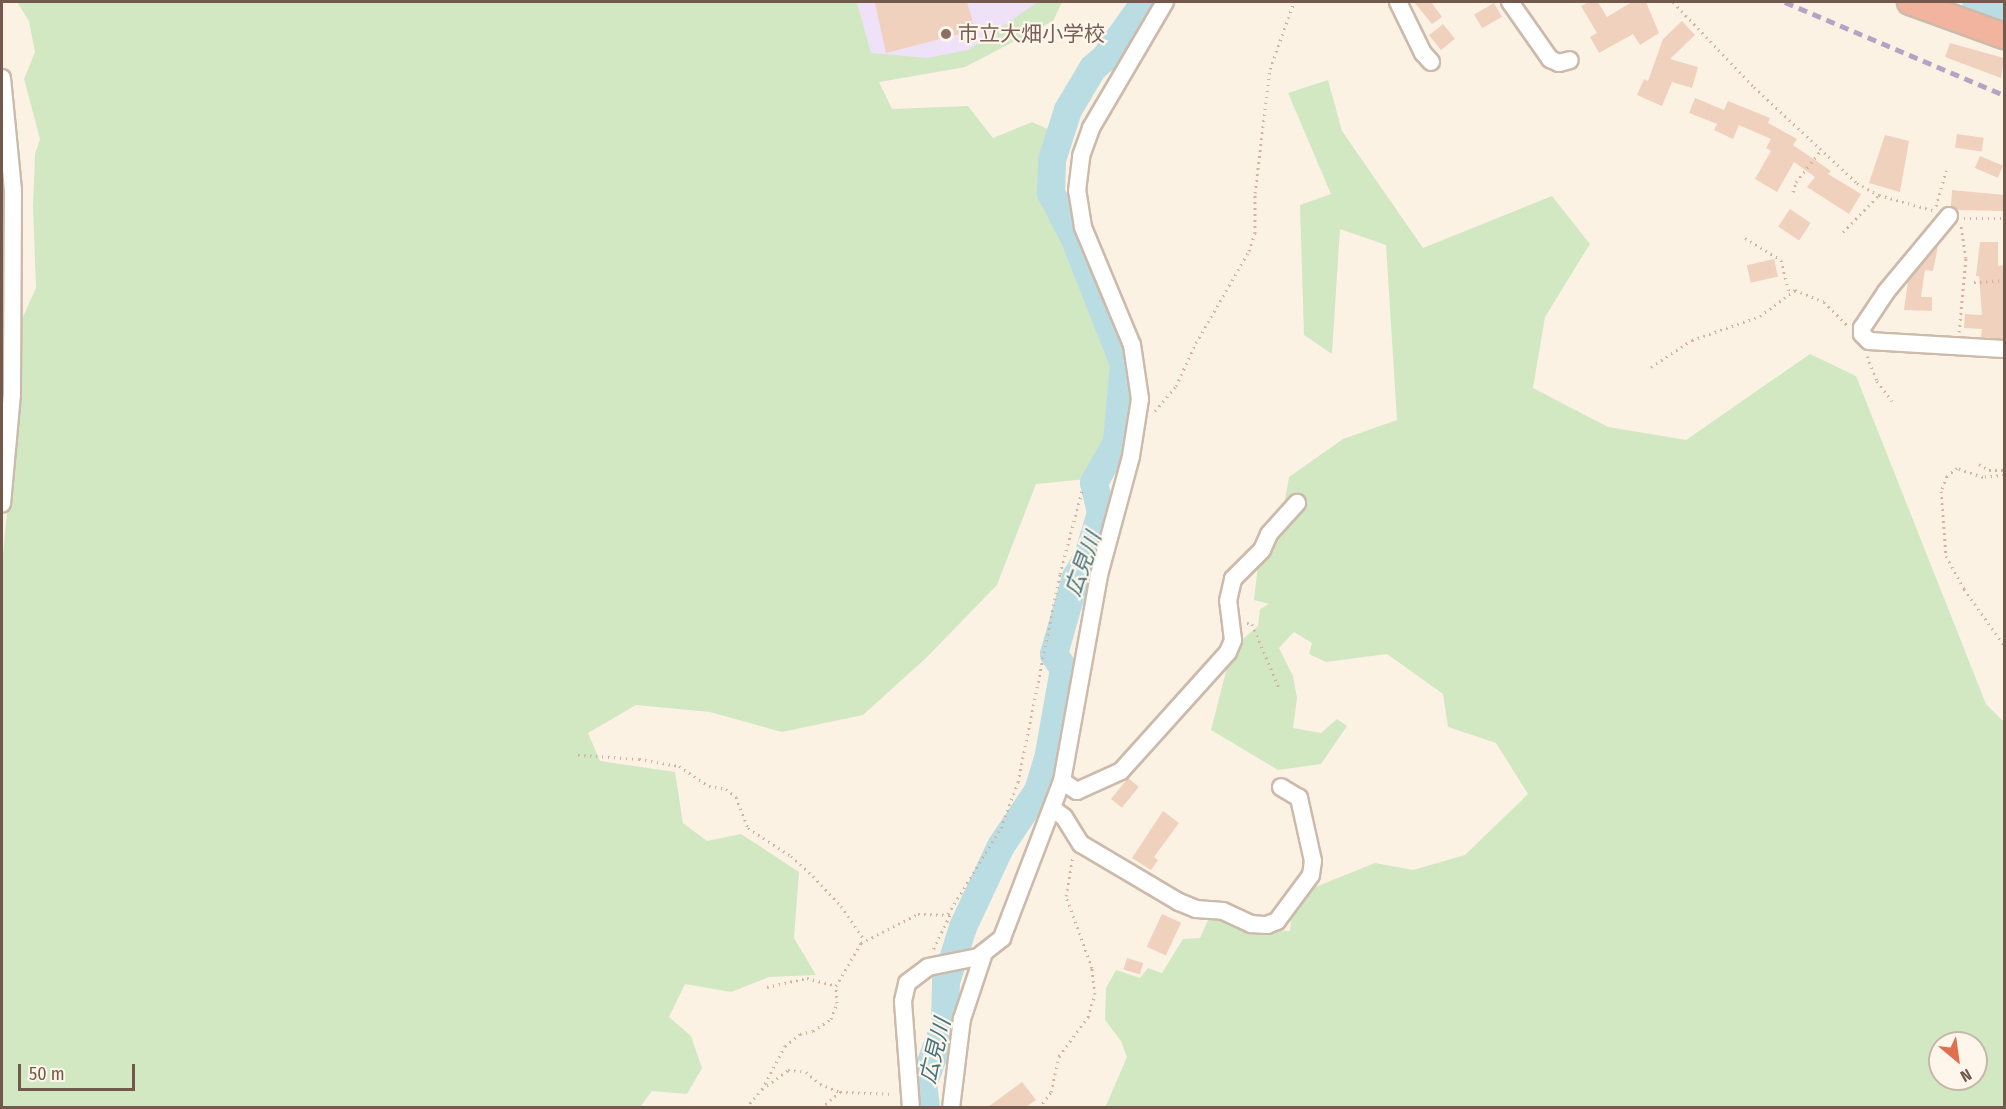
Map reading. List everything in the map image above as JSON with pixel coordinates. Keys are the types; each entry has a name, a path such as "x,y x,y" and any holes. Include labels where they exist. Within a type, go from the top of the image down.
{"highway":[{"path":"1910,2 2004,36"}],"street":[{"path":"911,1101 904,991 913,975 931,966 981,955 995,947 1009,926 1062,781 1099,575 1136,425 1140,399 1132,345 1083,227 1077,192 1081,156 1091,128 1165,2"},
{"path":"1398,2 1423,53 1431,62"},
{"path":"1510,2 1550,59 1559,63 1570,60"},
{"path":"2,78 4,137 13,191 12,394 2,504"},
{"path":"1948,215 1906,266 1866,334 1957,346 2004,349"},
{"path":"1062,781 1077,791 1121,771 1228,652 1233,639 1228,601 1233,579 1262,550 1269,534 1297,503"},
{"path":"1052,808 1064,817 1081,844 1179,902 1196,909 1223,911 1251,924 1267,924 1277,921 1311,875 1313,861 1299,798 1281,787"},
{"path":"951,1107 962,1019 981,955"}],"path":[{"path":"1136,425 1149,418 1176,386 1196,343 1249,251 1255,233 1256,181 1270,69 1294,2"},
{"path":"1673,2 1721,55 1852,178 1879,195 1948,215 2004,218"},
{"path":"1793,192 1806,167 1822,149"},
{"path":"1946,170 1948,215 1966,258 1957,346"},
{"path":"1843,232 1879,195"},
{"path":"1745,238 1780,260 1790,292"},
{"path":"1974,282 2004,280"},
{"path":"1651,367 1692,340 1760,316 1790,292 1814,295 1846,325 1866,334 1866,349 1870,367 1892,401"},
{"path":"1979,464 1989,470 2004,473"},
{"path":"2004,473 1983,477 1957,468 1947,476 1941,491 1946,556 1964,589 2004,645"},
{"path":"931,966 948,914 1001,828 1018,782 1060,574 1082,491"},
{"path":"1233,639 1245,624 1252,624 1279,688"},
{"path":"578,755 639,759 679,766 736,798 748,828 791,856 813,876 841,906 865,941"},
{"path":"1039,1107 1045,1102 1055,1080 1059,1056 1088,1017 1095,994 1092,968 1066,896 1068,872 1081,844"},
{"path":"762,1089 785,1046 800,1034 813,1031 831,1019 837,1003 836,986 865,941 918,914 948,914"},
{"path":"767,987 807,978 836,986"},
{"path":"746,1107 778,1075 798,1070 840,1092 911,1101"},
{"path":"822,1107 840,1092"},
{"path":"1045,1102 1046,1107"}],"shaded area":[{"name":"市立大畑小学校","path":"857,2 1062,2 1053,21 965,67 878,82"}],"green space":[{"path":"17,2 857,2 871,53 927,58 968,50 1038,2 1062,2 1053,21 965,67 879,82 892,109 968,106 993,138 1032,122 1048,129 1043,173 1048,205 1113,361 1111,435 1087,479 1036,484 997,585 926,658 863,715 782,732 710,712 636,705 588,733 600,761 675,772 683,823 707,841 741,834 799,872 794,938 816,975 769,977 731,992 685,984 669,1017 691,1036 702,1068 687,1094 652,1091 640,1107 2,1108 2,563 15,436 21,321 36,288 33,207 35,154 40,139 24,79 35,52 29,21"},
{"path":"1328,80 1342,131 1423,248 1552,196 1590,244 1545,317 1533,388 1608,427 1686,440 1810,354 1856,376 1986,704 2004,722 2004,1107 1105,1108 1127,1057 1121,1041 1105,1020 1106,988 1116,970 1140,978 1148,968 1162,973 1183,939 1200,938 1209,918 1257,929 1290,931 1292,912 1313,888 1375,863 1413,870 1465,855 1528,794 1496,743 1448,727 1443,694 1387,654 1326,662 1309,654 1312,643 1294,632 1279,648 1293,676 1297,698 1293,728 1321,733 1337,719 1347,726 1321,764 1278,770 1211,730 1232,648 1258,626 1260,609 1269,604 1254,600 1259,556 1279,534 1289,477 1343,439 1397,420 1386,245 1340,229 1332,354 1304,335 1300,205 1331,194 1288,93"}],"building":[{"path":"967,2 975,30 886,53 875,3"},
{"path":"1414,2 1431,2 1442,17 1432,24"},
{"path":"1589,2 1598,2 1607,17 1632,2 1646,2 1659,33 1640,45 1633,34 1599,53 1590,37 1597,33 1581,6"},
{"path":"1494,3 1502,17 1482,28 1474,14"},
{"path":"1682,21 1695,35 1670,59 1698,67 1692,88 1672,82 1662,106 1637,95 1644,79 1648,81 1663,39"},
{"path":"1443,24 1455,39 1441,50 1429,35"},
{"path":"1950,43 2004,58 2001,78 1945,57"},
{"path":"1695,98 1724,110 1728,101 1770,118 1768,123 1797,139 1793,145 1831,171 1828,174 1861,194 1849,214 1807,187 1815,177 1794,162 1777,192 1755,179 1771,151 1766,148 1771,139 1739,125 1733,139 1714,130 1717,124 1689,113"},
{"path":"1957,134 1984,138 1982,152 1955,148"},
{"path":"1885,135 1909,141 1900,192 1869,183"},
{"path":"1980,156 2003,166 1998,178 1975,168"},
{"path":"1952,190 2004,195 2004,211 1958,210 1951,206"},
{"path":"1790,209 1811,223 1799,240 1778,226"},
{"path":"1980,242 1998,242 1998,266 2004,265 2004,339 1981,337 1982,329 1964,328 1965,314 1982,315 1979,276 1976,276"},
{"path":"1938,246 1933,271 1925,270 1921,297 1932,297 1932,311 1904,310 1908,281"},
{"path":"1774,259 1778,277 1751,283 1747,265"},
{"path":"1128,778 1139,787 1122,808 1111,799"},
{"path":"1163,811 1179,823 1154,857 1158,860 1151,870 1132,858"},
{"path":"1162,914 1181,923 1166,956 1147,947"},
{"path":"1127,958 1143,963 1140,974 1123,969"},
{"path":"1022,1082 1036,1100 1026,1107 988,1107"}],"waterway":[{"name":"広見川","path":"926,1108 923,1084 945,1025 946,982 963,927 1001,846 1038,791 1049,754 1064,669 1054,654 1076,577 1087,559 1101,513 1094,483 1117,442 1124,364 1074,237 1051,193 1052,160 1068,110 1093,68 1105,58 1145,2"},
{"path":"1976,2 2004,10"}],"railway":[{"path":"1785,2 2004,95"}],"place":[{"name":"市立大畑小学校","path":"946,34"}]}
